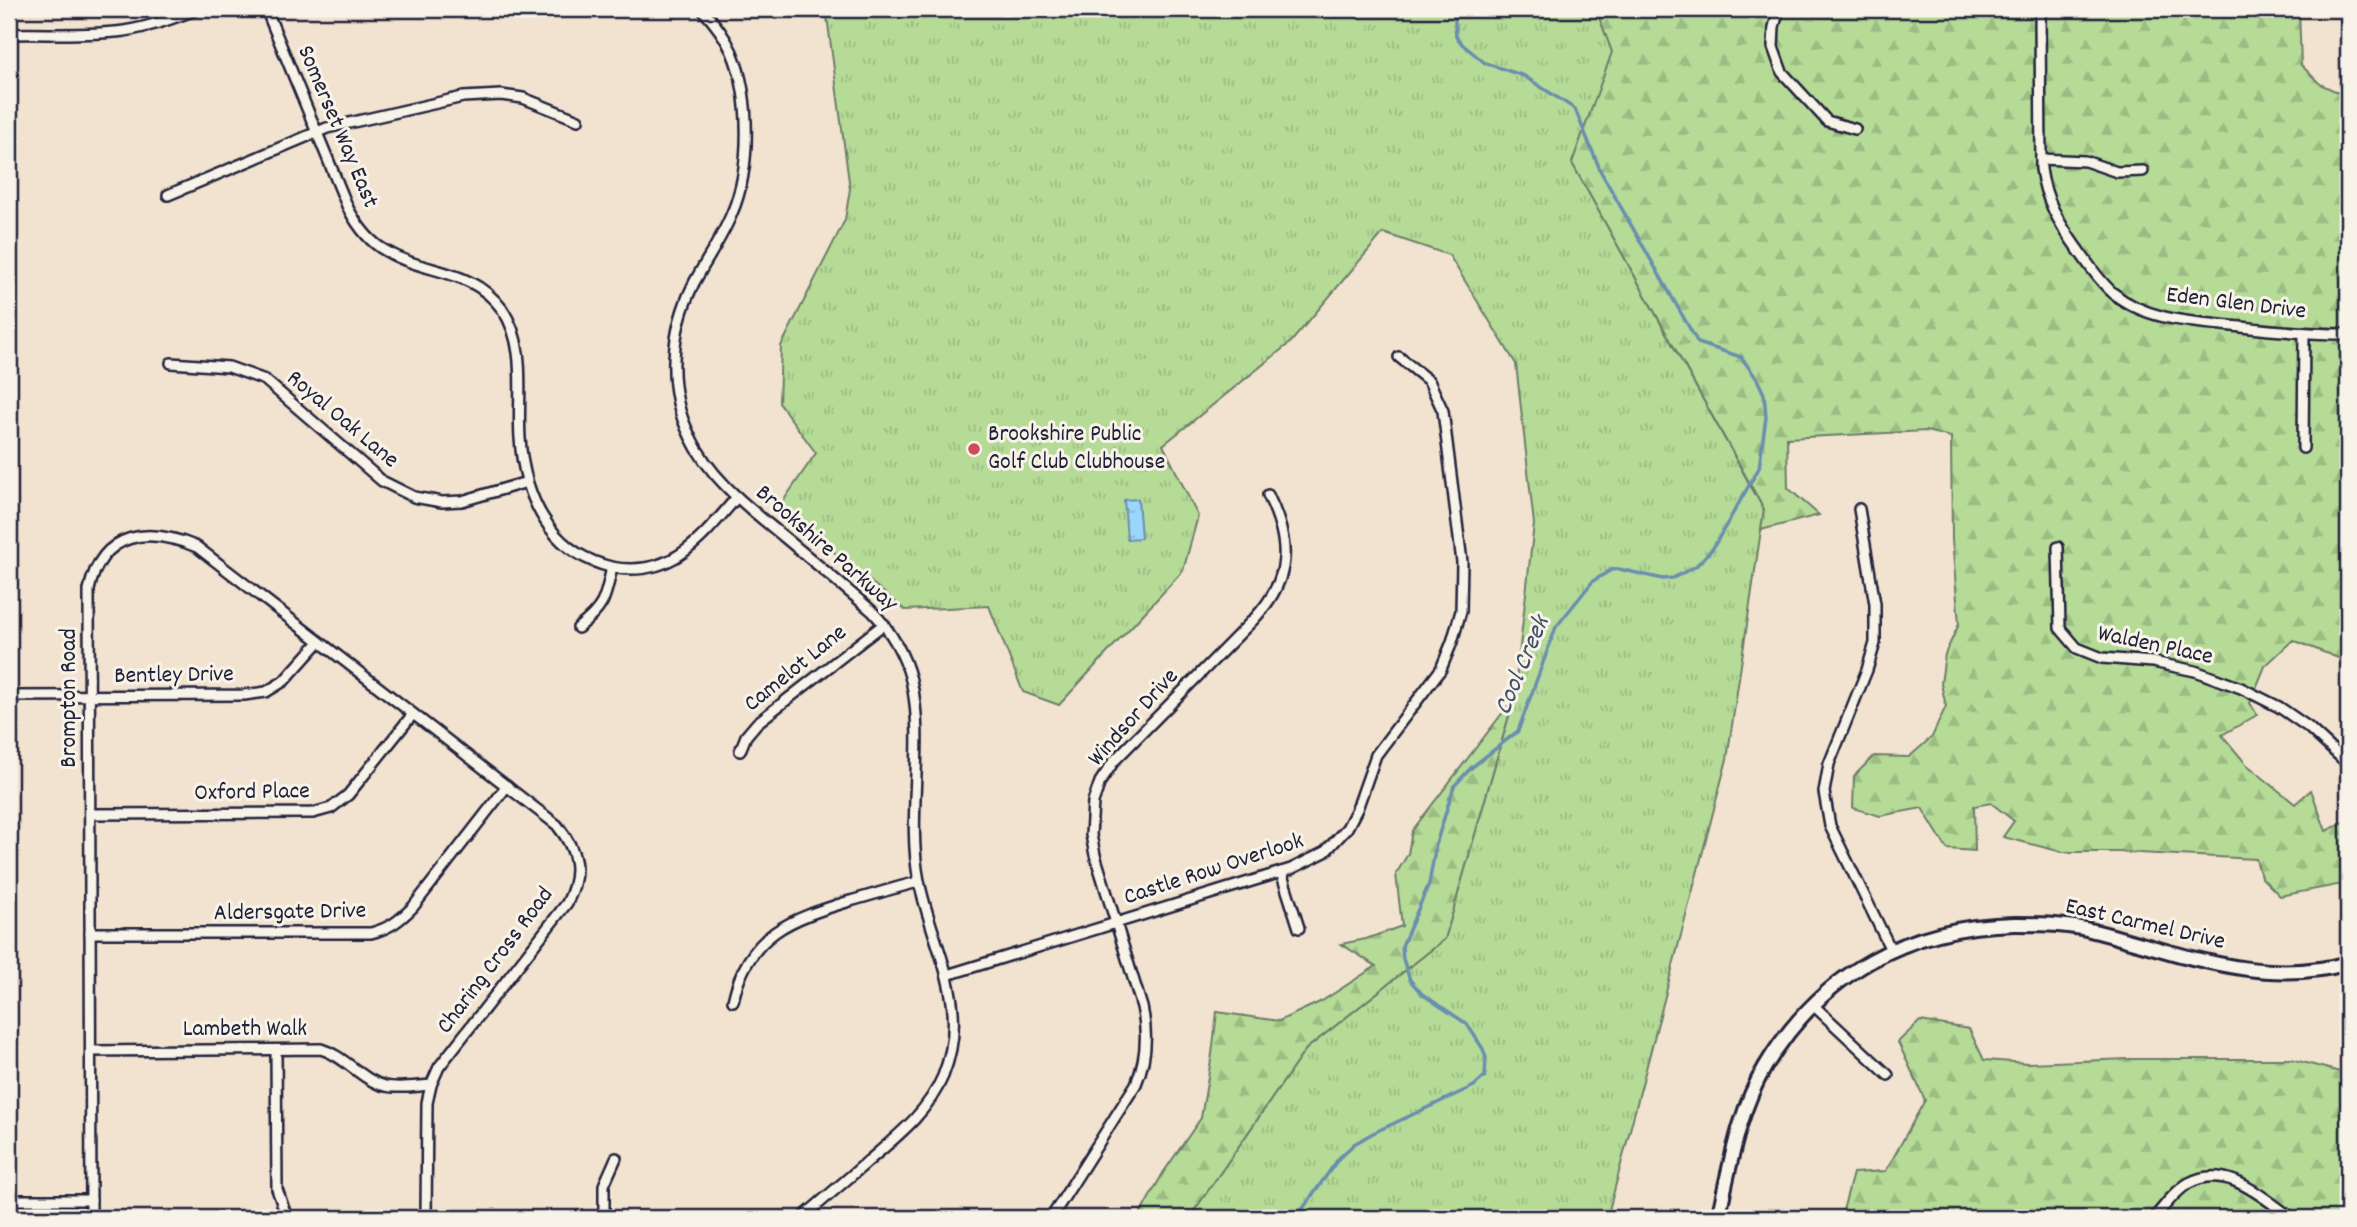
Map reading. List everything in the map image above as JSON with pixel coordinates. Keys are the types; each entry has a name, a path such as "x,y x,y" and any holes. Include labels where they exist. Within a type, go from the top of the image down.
{"street":[{"path":"9,34 107,33 160,23 198,9"},
{"name":"Somerset Way East","path":"266,9 348,208 358,226 383,250 405,261 464,278 486,292 505,314 516,340 519,358 520,439 527,482 545,521 560,539 577,553 612,567 647,567 671,561 695,545 737,497"},
{"name":"Brookshire Parkway","path":"702,9 726,39 736,65 744,111 745,164 743,181 732,214 694,283 679,319 673,367 678,405 690,438 712,472 737,497 873,611 896,641 915,701 915,847 919,882 953,999 954,1028 950,1054 936,1090 923,1111 802,1218"},
{"path":"1779,9 1774,27 1773,47 1782,72 1827,121 1855,129"},
{"name":"Eden Glen Drive","path":"2040,9 2041,159 2044,188 2059,222 2091,268 2113,293 2139,309 2173,320 2304,333 2348,334"},
{"path":"168,195 330,127 476,96 501,95 531,100 578,120"},
{"path":"2041,159 2085,161 2117,172 2143,170"},
{"path":"2303,448 2304,333"},
{"name":"Castle Row Overlook","path":"947,975 1282,872 1325,852 1347,828 1380,748 1441,669 1461,611 1463,574 1445,419 1437,394 1429,381 1399,357"},
{"name":"Royal Oak Lane","path":"171,363 229,367 265,380 382,481 414,498 442,502 462,501 527,482"},
{"name":"Windsor Drive","path":"1051,1218 1136,1084 1144,1063 1147,1036 1095,855 1091,835 1091,810 1096,793 1114,761 1255,618 1273,596 1284,565 1285,547 1281,523 1268,495"},
{"path":"1859,509 1875,604 1875,643 1867,670 1829,764 1824,792 1830,826 1891,950"},
{"name":"Brompton Road","path":"91,1218 89,590 100,563 108,552 125,540 135,537 148,535 175,538 197,547 413,714"},
{"name":"Walden Place","path":"2058,547 2060,628 2077,648 2102,658 2153,662 2196,671 2241,688 2279,707 2308,727 2348,764"},
{"path":"578,628 600,608 612,567"},
{"name":"Camelot Lane","path":"740,751 746,736 757,723 884,624"},
{"name":"Bentley Drive","path":"9,696 244,695 266,692 291,675 319,642"},
{"name":"Charing Cross Road","path":"413,714 557,825 574,852 577,871 575,888 567,903 439,1067 431,1085 427,1103 426,1218"},
{"name":"Oxford Place","path":"90,814 313,813 331,808 348,795 413,714"},
{"name":"Aldersgate Drive","path":"90,933 371,933 386,929 397,923 413,907 507,786"},
{"path":"1282,872 1299,928"},
{"path":"733,1001 746,965 770,936 785,924 816,912 919,882"},
{"name":"East Carmel Drive","path":"1718,1218 1737,1135 1748,1101 1769,1060 1813,1005 1854,970 1891,950 1932,934 1963,927 2034,924 2091,930 2177,956 2233,966 2291,972 2317,971 2348,963"},
{"path":"1813,1005 1888,1075"},
{"name":"Lambeth Walk","path":"91,1051 321,1049 332,1052 377,1083 386,1086 431,1085"},
{"path":"276,1050 277,1189 287,1218"},
{"path":"604,1218 604,1185 616,1158"},
{"path":"2154,1218 2189,1183 2218,1176 2237,1181 2292,1218"},
{"path":"9,1200 91,1200"}],"green space":[{"path":"826,9 1596,9 1613,52 1572,163 1727,443 1734,445 1734,456 1764,510 1727,759 1607,1218 1189,1218 1306,1049 1445,939 1514,698 1534,524 1516,364 1449,255 1383,233 1291,342 1163,445 1198,516 1183,571 1059,705 1023,692 989,606 905,610 779,507 816,453 779,403 781,346 845,220 850,189"},
{"path":"1596,9 2299,9 2301,65 2320,84 2348,97 2348,662 2293,640 2265,666 2250,703 2257,715 2222,735 2246,764 2295,804 2311,790 2326,831 2348,820 2348,883 2280,896 2261,877 2256,859 2062,852 2003,837 2014,821 1991,803 1974,806 1975,851 1947,849 1922,808 1880,816 1853,808 1854,776 1874,756 1909,757 1932,737 1946,706 1941,684 1945,654 1959,624 1952,540 1951,437 1926,431 1787,438 1788,488 1819,515 1761,530 1764,509 1572,163 1612,52"},
{"path":"1514,698 1445,939 1306,1049 1189,1218 1138,1218 1163,1173 1201,1118 1217,1012 1279,1021 1322,1001 1376,966 1341,944 1366,939 1402,926 1396,874 1408,854 1412,831"},
{"path":"1920,1021 1969,1029 1984,1060 2028,1063 2129,1059 2291,1059 2348,1074 2348,1218 1841,1218 1853,1173 1886,1171 1925,1100 1898,1042"}],"water":[{"path":"1138,499 1141,538 1127,539 1124,500"}],"waterway":[{"name":"Cool Creek","path":"1296,1218 1339,1158 1354,1144 1474,1086 1485,1076 1486,1058 1483,1049 1467,1024 1422,994 1410,980 1403,959 1402,946 1429,884 1436,844 1454,786 1471,768 1518,731 1556,627 1593,581 1611,570 1619,569 1663,579 1673,578 1696,566 1713,548 1759,468 1766,417 1764,394 1741,357 1698,343 1601,172 1575,109 1524,76 1485,63 1462,44 1456,36 1454,9"}],"place":[{"name":"Brookshire Public Golf Club Clubhouse","path":"974,449"}]}
